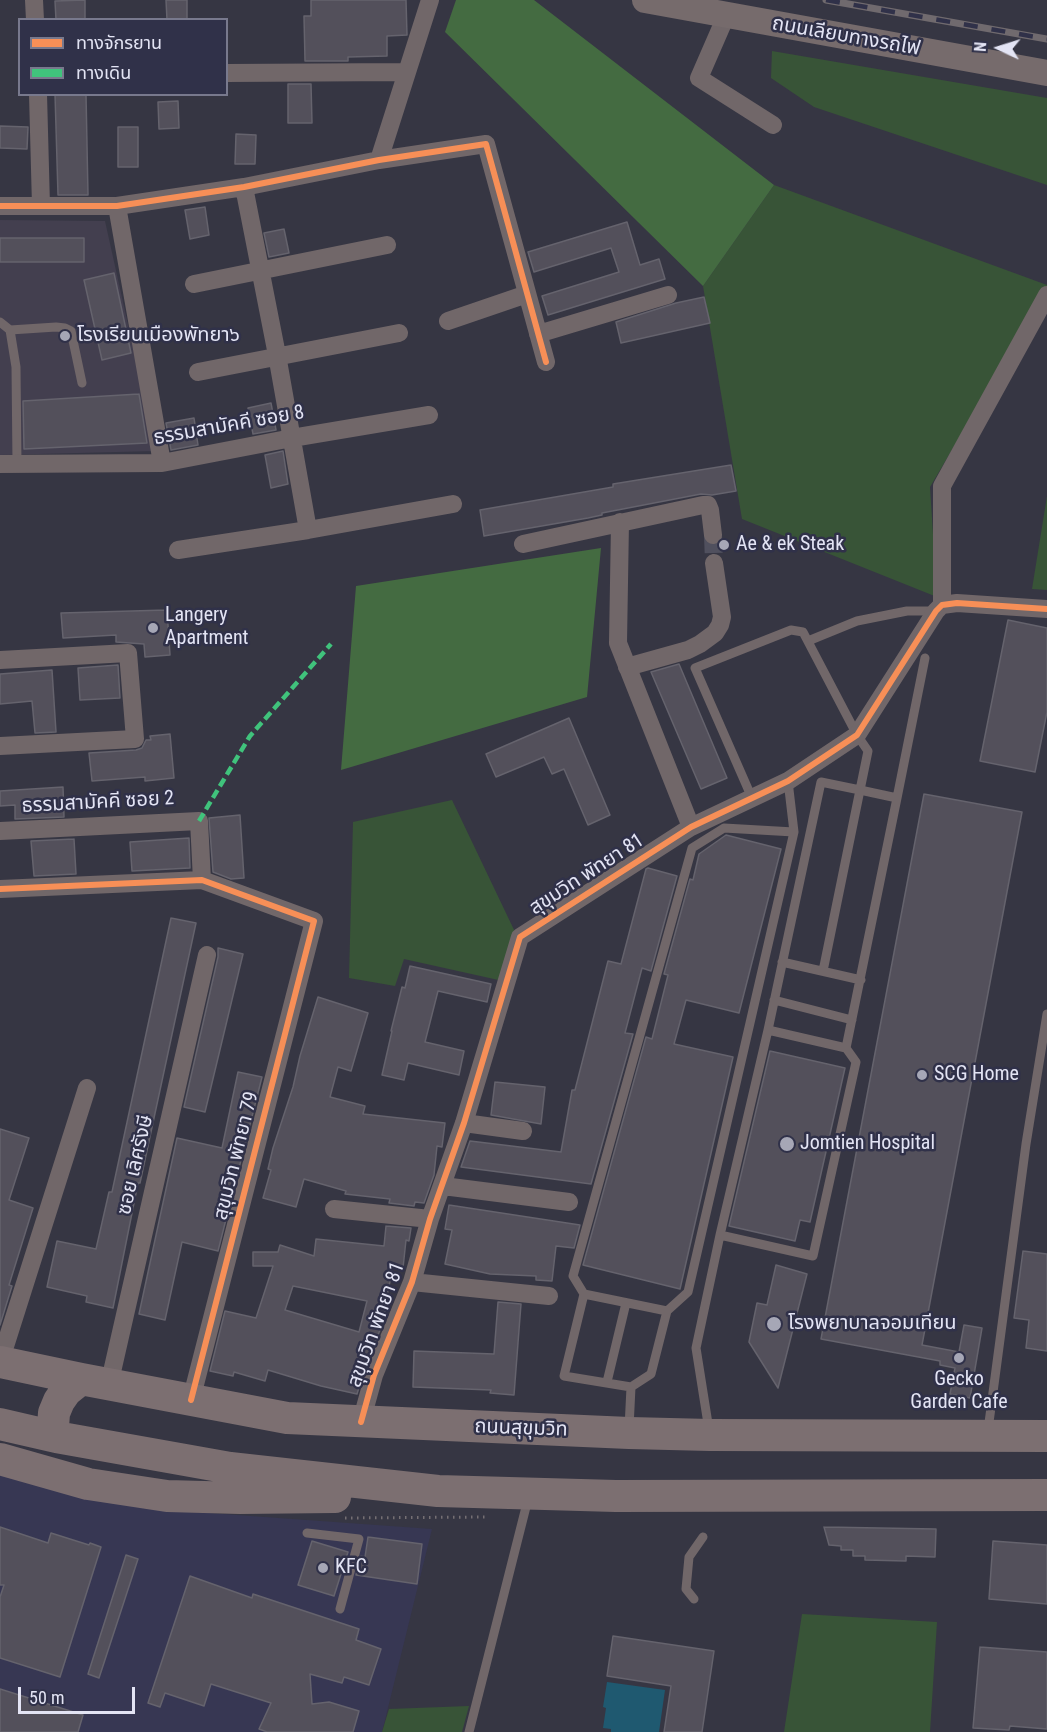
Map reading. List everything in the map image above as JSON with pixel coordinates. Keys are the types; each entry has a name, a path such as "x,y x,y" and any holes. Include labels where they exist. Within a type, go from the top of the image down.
{"highway":[{"name":"ถนนสุขุมวิท","path":"0,1362 287,1418 710,1435 1047,1436"},
{"path":"56,1437 53,1426 54,1413 66,1391 95,1382"},
{"path":"0,1424 56,1437 230,1468 438,1491 616,1496 1047,1495"},
{"path":"0,1459 88,1484 167,1496 319,1497 438,1491"}],"street":[{"path":"34,0 35,18"},
{"path":"379,160 430,0"},
{"name":"ถนนเลียบทางรถไฟ","path":"645,0 1047,73"},
{"path":"726,15 699,78 772,124"},
{"path":"228,73 407,72"},
{"path":"38,96 41,206"},
{"path":"0,206 117,206 244,187 379,160 486,144 546,362"},
{"path":"244,187 308,530"},
{"path":"117,206 162,463"},
{"path":"194,284 387,245"},
{"path":"448,321 527,294"},
{"path":"538,334 668,295"},
{"path":"1047,295 942,486 939,608 957,603 1047,609"},
{"path":"198,372 399,333"},
{"name":"ธรรมสามัคคี ซอย 8","path":"9,464 162,463 429,415"},
{"path":"178,550 453,504"},
{"path":"523,544 703,505 708,506 710,510 713,536"},
{"path":"620,522 618,643 691,827"},
{"path":"627,667 688,650 715,633 722,617 714,563"},
{"name":"สุขุมวิท พัทยา 81","path":"361,1422 374,1375 412,1282 430,1219 464,1123 520,937 691,827 788,782 857,735 939,608"},
{"path":"0,660 128,653 135,739 0,746"},
{"name":"ธรรมสามัคคี ซอย 2","path":"0,831 199,821 202,880"},
{"path":"0,888 202,880"},
{"name":"สุขุมวิท พัทยา 79","path":"191,1400 314,921 202,880"},
{"name":"ซอย เลิศรังษี","path":"95,1382 207,955"},
{"path":"0,1362 87,1088"},
{"path":"464,1123 523,1131"},
{"path":"442,1186 569,1202"},
{"path":"334,1209 430,1219"},
{"path":"412,1282 549,1296"}],"lane":[{"path":"0,322 10,330 16,367 9,464"},
{"path":"10,330 56,327 71,331 82,383"},
{"path":"808,641 856,621 907,611 939,608"},
{"path":"752,798 695,668 791,630 803,632 857,735 868,751 823,971"},
{"path":"846,1048 925,658"},
{"path":"788,782 794,832 688,1292 667,1311 651,1374 632,1387 564,1376 584,1294 573,1276 692,848 724,828 794,832"},
{"path":"710,1435 696,1348 821,782 897,798"},
{"path":"782,962 861,980"},
{"path":"774,1000 852,1020"},
{"path":"987,1435 1023,1166 1047,1014"},
{"path":"720,1235 813,1256 856,1062 846,1048 768,1030"},
{"path":"584,1294 667,1311"},
{"path":"607,1382 626,1303"},
{"path":"629,1433 632,1387"},
{"path":"469,1732 529,1494"},
{"path":"307,1533 359,1539 340,1609"},
{"path":"694,1599 686,1589 689,1557 703,1538"}],"shaded area":[{"name":"โรงเรียนเมืองพัทยา๖","path":"0,220 105,221 156,451 0,455"},
{"path":"0,1470 167,1510 432,1529 382,1732 0,1732"},
{"path":"607,1682 665,1690 659,1732 611,1732 611,1729 603,1728 606,1708 603,1707"}],"green space":[{"path":"456,0 534,0 774,185 703,286 445,32"},
{"path":"772,51 1047,98 1047,185 814,107 771,78"},
{"path":"774,185 1047,285 1047,289 930,487 937,597 742,519 703,286"},
{"path":"1047,496 1047,590 1032,589"},
{"path":"601,548 587,697 341,770 356,586"},
{"path":"452,800 516,934 503,981 404,959 395,986 349,978 353,822"},
{"path":"802,1614 937,1622 930,1732 784,1732"},
{"path":"469,1706 462,1732 382,1732 389,1709"}],"building":[{"path":"85,0 85,18 56,18 55,1"},
{"path":"166,0 187,0 187,18 167,18"},
{"path":"311,0 406,0 407,35 387,36 387,56 348,57 348,61 305,61 304,16 311,16"},
{"path":"288,84 311,84 312,123 288,123"},
{"path":"55,96 86,96 88,195 58,195"},
{"path":"178,101 179,128 159,129 158,102"},
{"path":"0,126 28,127 27,149 0,148"},
{"path":"118,127 138,127 138,167 118,167"},
{"path":"236,134 256,135 255,164 235,164"},
{"path":"205,207 209,235 190,239 185,210"},
{"path":"627,222 640,265 659,259 665,279 548,315 542,296 619,272 611,248 534,272 528,252"},
{"path":"284,229 289,253 269,257 264,233"},
{"path":"0,238 84,238 84,262 0,262"},
{"path":"114,273 131,353 102,360 84,280"},
{"path":"704,297 710,323 621,343 616,322 676,303"},
{"path":"139,394 147,443 24,449 23,401"},
{"path":"271,403 276,430 253,434 248,408"},
{"path":"194,418 198,445 171,450 166,423"},
{"path":"283,451 288,484 271,488 265,455"},
{"path":"731,465 736,491 712,495 701,494 602,513 602,515 588,518 484,536 480,510 613,487 613,484"},
{"path":"167,610 170,655 145,657 144,644 116,642 116,635 63,638 61,613"},
{"path":"1008,620 1047,628 1047,712 1035,772 980,761"},
{"path":"679,664 727,778 701,789 651,672"},
{"path":"118,665 120,698 80,700 78,668"},
{"path":"52,670 56,732 35,733 32,701 0,704 0,674"},
{"path":"569,718 610,815 588,825 564,769 552,774 544,757 496,777 486,754"},
{"path":"170,734 174,778 145,781 145,777 92,781 89,753 136,750 142,748 146,740 151,740 150,736"},
{"path":"63,787 64,817 15,819 15,805 0,806 0,791"},
{"name":"SCG Home","path":"924,794 1022,812 922,1345 959,1352 964,1325 982,1328 970,1398 950,1394 955,1368 940,1365 940,1361 821,1339"},
{"path":"240,815 244,878 231,879 213,872 209,818"},
{"path":"726,835 781,849 739,1013 686,1000 674,1044 733,1057 680,1289 583,1265 646,1037 652,1039 668,975 664,974 690,879 693,880 699,854"},
{"path":"189,838 190,868 132,871 130,842"},
{"path":"74,839 76,874 34,876 31,841"},
{"path":"648,868 677,876 651,971 642,968 625,1033 633,1034 591,1184 461,1167 470,1141 561,1152 572,1090 575,1090 608,961 621,964"},
{"path":"171,918 196,923 140,1183 138,1183 113,1308 86,1302 87,1296 47,1287 57,1241 96,1249 109,1192 112,1192"},
{"path":"218,948 243,954 205,1112 184,1107 218,957"},
{"path":"410,966 491,984 487,1002 438,991 425,1042 464,1051 459,1075 408,1063 404,1080 382,1075 402,987 405,988"},
{"path":"318,997 368,1013 351,1071 338,1067 330,1097 365,1106 363,1114 445,1123 442,1147 437,1146 434,1175 424,1203 415,1202 414,1206 389,1203 390,1199 345,1194 346,1191 304,1179 296,1207 263,1198 271,1170 268,1169 273,1148"},
{"name":"Jomtien Hospital","path":"770,1051 845,1068 810,1222 800,1220 795,1241 729,1226"},
{"path":"238,1072 262,1077 218,1251 182,1242 165,1320 139,1314 177,1138 222,1148"},
{"path":"495,1082 545,1087 541,1124 491,1115"},
{"path":"0,1129 29,1138 9,1200 33,1208 9,1285 12,1286 0,1325"},
{"path":"449,1205 580,1225 574,1248 556,1246 552,1281 536,1280 536,1276 490,1274 445,1264 452,1230 445,1229"},
{"path":"386,1226 411,1228 409,1241 406,1240 403,1268 393,1267 380,1330 357,1394 268,1370 265,1381 234,1372 233,1376 210,1371 225,1311 256,1318 273,1266 253,1266 253,1252 278,1252 280,1245 314,1256 316,1239 384,1246","holes":["293,1286 367,1301 359,1332 285,1310"]},
{"path":"1023,1251 1047,1254 1047,1351 1026,1348 1029,1320 1014,1318"},
{"name":"โรงพยาบาลจอมเทียน","path":"776,1265 807,1274 778,1388 749,1342 757,1303 767,1305"},
{"path":"498,1302 521,1304 514,1395 490,1393 491,1390 413,1387 414,1351 494,1354"},
{"path":"0,1527 48,1543 51,1533 101,1547 60,1677 0,1658 0,1597 4,1585 0,1585"},
{"path":"824,1527 936,1529 935,1557 906,1556 906,1561 865,1560 865,1556 853,1556 853,1550 841,1550 841,1546 829,1545"},
{"path":"368,1537 422,1544 417,1584 356,1575 361,1556 365,1557"},
{"name":"KFC","path":"312,1541 348,1552 334,1596 298,1585"},
{"path":"993,1541 1047,1545 1047,1604 989,1599"},
{"path":"126,1555 138,1559 99,1678 88,1674"},
{"path":"190,1576 252,1598 253,1594 359,1629 356,1640 381,1649 369,1685 344,1677 342,1683 310,1674 312,1704 329,1702 359,1711 353,1732 267,1732 259,1729 271,1703 211,1684 204,1706 165,1693 160,1707 148,1703"},
{"path":"613,1636 714,1651 702,1732 664,1732 671,1686 607,1676"},
{"path":"980,1647 1047,1652 1047,1729 1010,1726 1009,1730 973,1728"},
{"path":"0,1689 83,1715 78,1732 0,1732"}],"tunnel":[{"path":"713,535 714,563"}],"railway":[{"path":"826,0 1047,39"}],"marked path":[{"path":"199,821 250,736 331,644"}],"cycle path":[{"path":"0,206 117,206 244,187 379,160 486,144 546,362"},
{"path":"361,1422 374,1375 412,1282 430,1219 464,1123 520,937 691,827 788,781 857,735 942,605 957,603 1047,609"},
{"path":"0,889 202,880 314,921 191,1400"}],"place":[{"name":"โรงเรียนเมืองพัทยา๖","path":"65,336"},
{"name":"Ae & ek Steak","path":"724,545"},
{"name":"Langery Apartment","path":"153,628"},
{"name":"SCG Home","path":"922,1075"},
{"name":"Jomtien Hospital","path":"787,1144"},
{"name":"โรงพยาบาลจอมเทียน","path":"774,1324"},
{"name":"Gecko Garden Cafe","path":"959,1358"},
{"name":"KFC","path":"323,1568"}]}
